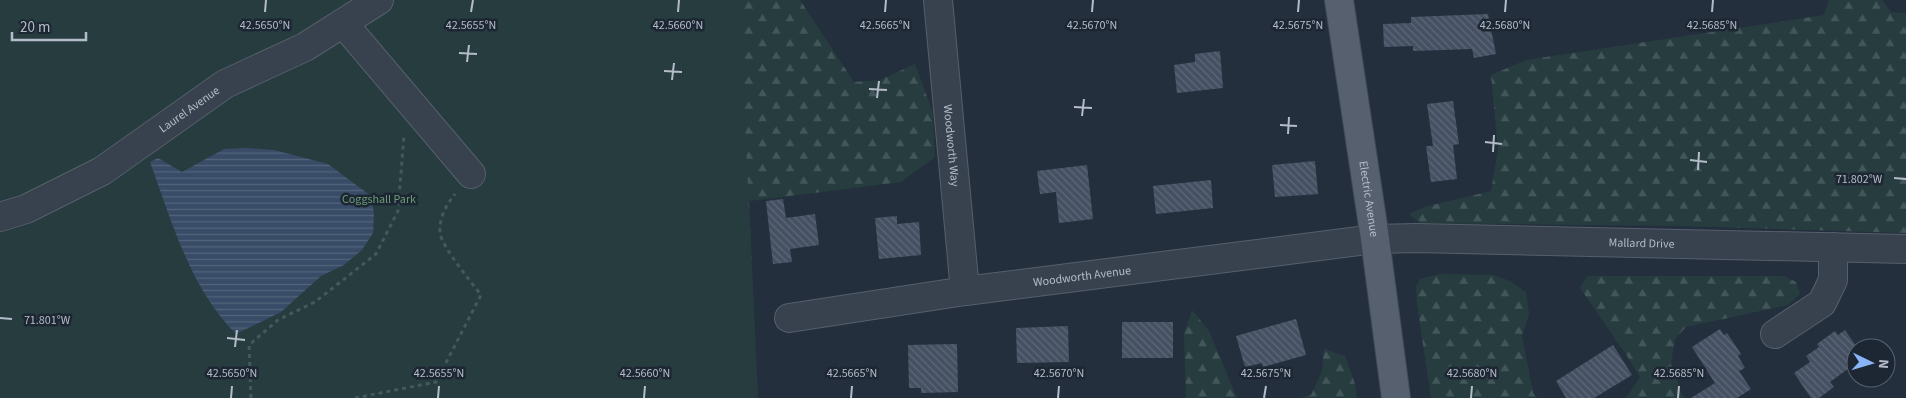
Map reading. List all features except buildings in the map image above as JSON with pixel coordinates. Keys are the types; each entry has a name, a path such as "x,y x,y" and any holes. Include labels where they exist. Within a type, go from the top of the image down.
{"main road":[{"name":"Electric Avenue","path":"1339,0 1375,240 1396,398"}],"street":[{"name":"Laurel Avenue","path":"0,217 26,209 102,171 225,84 305,48 379,0"},
{"name":"Woodworth Way","path":"938,0 965,291"},
{"path":"343,23 471,174"},
{"name":"Mallard Drive","path":"1375,240 1417,238 1906,249"},
{"name":"Woodworth Avenue","path":"789,318 965,291 1375,240"},
{"path":"1775,334 1822,303 1833,280 1833,247"}],"path":[{"path":"251,398 249,345 278,320 315,302 376,254 385,237 398,212 407,99"},
{"path":"355,398 436,382 481,296 454,260 440,235 442,216 449,201 471,174"}],"green space":[{"name":"Coggshall Park","path":"0,0 739,0 758,398 0,398"},
{"path":"437,0 800,0 854,82 880,80 915,64 933,113 935,157 901,182 749,201 758,398"},
{"path":"1829,0 1882,0 1891,12 1906,13 1906,233 1681,226 1420,223 1409,214 1424,207 1491,191 1498,150 1491,75 1526,60 1824,15"},
{"path":"1440,274 1493,275 1510,281 1526,292 1529,314 1522,336 1533,393 1537,398 1431,398 1416,287 1420,279"},
{"path":"1587,276 1784,276 1796,282 1800,294 1788,305 1686,327 1675,339 1671,362 1682,395 1685,398 1626,398 1640,377 1580,288"},
{"path":"1192,310 1209,331 1237,398 1186,398 1184,334"},
{"path":"1324,349 1345,356 1355,384 1357,398 1300,398 1311,395 1322,371"}],"water":[{"path":"224,149 274,150 328,164 371,196 374,214 373,233 362,250 344,265 321,276 281,312 236,334 220,316 194,275 175,231 150,162 158,158 182,172"}]}
